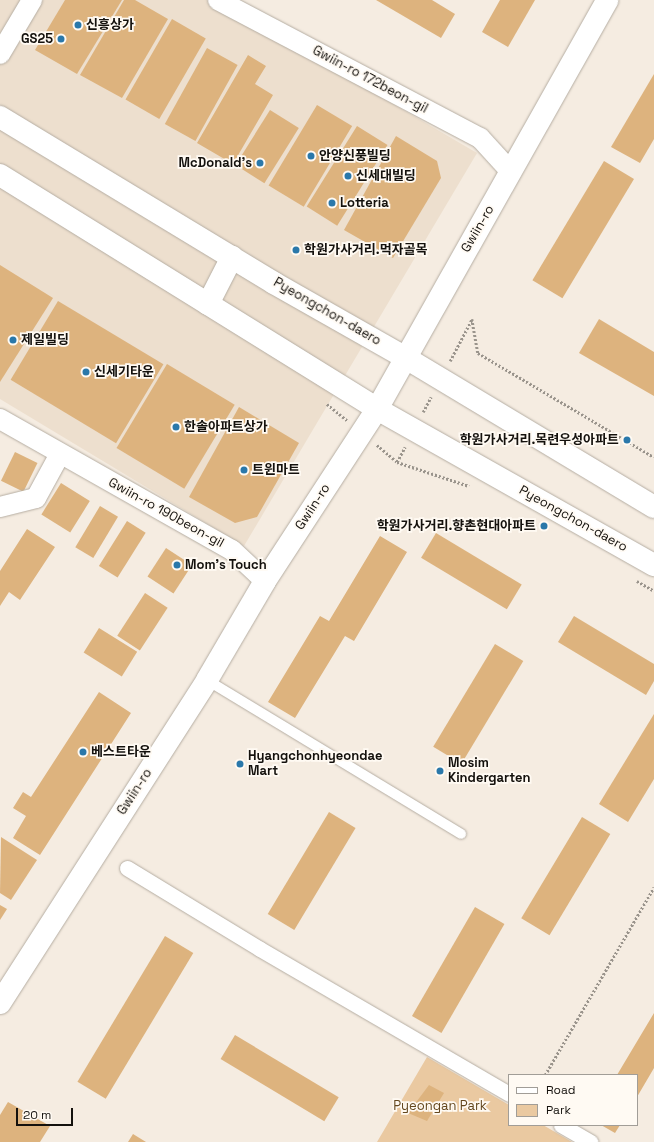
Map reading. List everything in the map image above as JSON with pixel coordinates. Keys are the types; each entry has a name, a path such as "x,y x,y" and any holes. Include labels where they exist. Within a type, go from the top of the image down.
{"street":[{"path":"0,54 32,0"},
{"name":"Gwiin-ro 172beon-gil","path":"218,0 480,138 511,172"},
{"name":"Gwiin-ro","path":"0,1003 207,680 265,581 377,409 607,0"},
{"name":"Pyeongchon-daero","path":"0,116 232,257 406,358 654,507"},
{"name":"Pyeongchon-daero","path":"0,175 377,409 654,565"},
{"path":"208,304 232,257"},
{"name":"Gwiin-ro 190beon-gil","path":"0,419 232,550 265,581"},
{"path":"0,507 36,498 60,454"},
{"path":"127,868 266,952 508,1093"},
{"path":"563,1126 590,1142"}],"lane":[{"path":"207,680 460,834"}],"path":[{"path":"472,319 478,352 654,457"},
{"path":"397,462 471,487"},
{"path":"633,579 654,591"},
{"path":"546,1074 654,887"}],"shaded area":[{"path":"0,0 215,0 477,153 244,546 0,399"}],"green space":[{"name":"Pyeongan Park","path":"427,1057 508,1104 508,1126 545,1126 572,1142 377,1142"}],"building":[{"name":"신흥상가","path":"65,0 122,0 77,74 35,50"},
{"path":"124,0 135,0 168,19 122,98 80,75"},
{"path":"376,0 432,0 455,14 441,38"},
{"path":"500,0 535,0 508,47 482,32"},
{"path":"172,19 206,38 159,119 126,100"},
{"path":"207,48 238,65 195,141 165,124"},
{"path":"248,55 266,66 255,84 273,95 233,164 197,143"},
{"path":"654,74 654,139 640,163 611,147"},
{"name":"안양신풍빌딩","path":"317,105 352,126 304,207 269,186"},
{"path":"270,110 299,128 264,183 236,165"},
{"name":"신세대빌딩","path":"357,126 388,145 337,226 307,207"},
{"path":"396,136 437,161 441,178 393,258 344,230"},
{"path":"604,161 634,179 562,298 532,280"},
{"name":"제일빌딩","path":"0,265 53,298 0,382"},
{"name":"신세기타운","path":"58,301 163,364 116,443 11,380"},
{"path":"599,319 654,352 654,396 579,353"},
{"name":"한솔아파트상가","path":"167,364 235,405 184,489 117,448"},
{"name":"트윈마트","path":"239,407 299,443 257,517 235,523 189,497"},
{"path":"15,452 37,463 23,492 1,481"},
{"path":"61,483 90,501 70,532 41,514"},
{"path":"100,506 118,517 93,558 75,547"},
{"path":"127,521 146,533 118,578 99,566"},
{"path":"27,529 55,547 20,600 9,592 0,606 0,571"},
{"path":"436,533 522,585 507,609 421,558"},
{"path":"380,536 407,552 354,641 345,636 295,718 268,702 320,616 329,621"},
{"path":"166,548 192,565 173,593 147,577"},
{"path":"145,593 168,608 140,650 117,636"},
{"path":"574,616 654,664 654,681 646,695 558,642"},
{"path":"99,628 137,652 122,676 84,653"},
{"path":"495,644 523,661 461,764 433,747"},
{"name":"베스트타운","path":"99,692 131,713 40,855 13,838 26,816 13,808 23,792 31,797"},
{"path":"654,714 654,779 628,822 599,804"},
{"path":"329,812 356,828 294,930 268,914"},
{"path":"582,817 610,834 550,935 521,918"},
{"path":"1,837 37,860 11,900 0,893"},
{"path":"0,905 7,909 0,920"},
{"path":"475,907 504,924 441,1033 412,1016"},
{"path":"165,936 193,953 106,1099 77,1082"},
{"path":"654,1013 654,1068 638,1095 638,1074 618,1074"},
{"path":"235,1035 339,1097 324,1121 221,1059"},
{"path":"429,1085 444,1093 427,1121 408,1113"},
{"path":"8,1102 50,1126 40,1142 0,1142 0,1115"},
{"path":"603,1126 619,1126 615,1133"},
{"path":"133,1134 146,1142 128,1142"}],"place":[{"name":"신흥상가","path":"78,25"},
{"name":"GS25","path":"61,39"},
{"name":"안양신풍빌딩","path":"311,156"},
{"name":"McDonald's","path":"260,163"},
{"name":"신세대빌딩","path":"348,176"},
{"name":"Lotteria","path":"332,203"},
{"name":"학원가사거리.먹자골목","path":"296,250"},
{"name":"제일빌딩","path":"13,340"},
{"name":"신세기타운","path":"86,372"},
{"name":"한솔아파트상가","path":"176,427"},
{"name":"학원가사거리.목련우성아파트","path":"627,440"},
{"name":"트윈마트","path":"244,470"},
{"name":"학원가사거리.향촌현대아파트","path":"544,526"},
{"name":"Mom's Touch","path":"177,565"},
{"name":"베스트타운","path":"83,752"},
{"name":"Hyangchonhyeondae Mart","path":"240,764"},
{"name":"Mosim Kindergarten","path":"440,771"}]}
